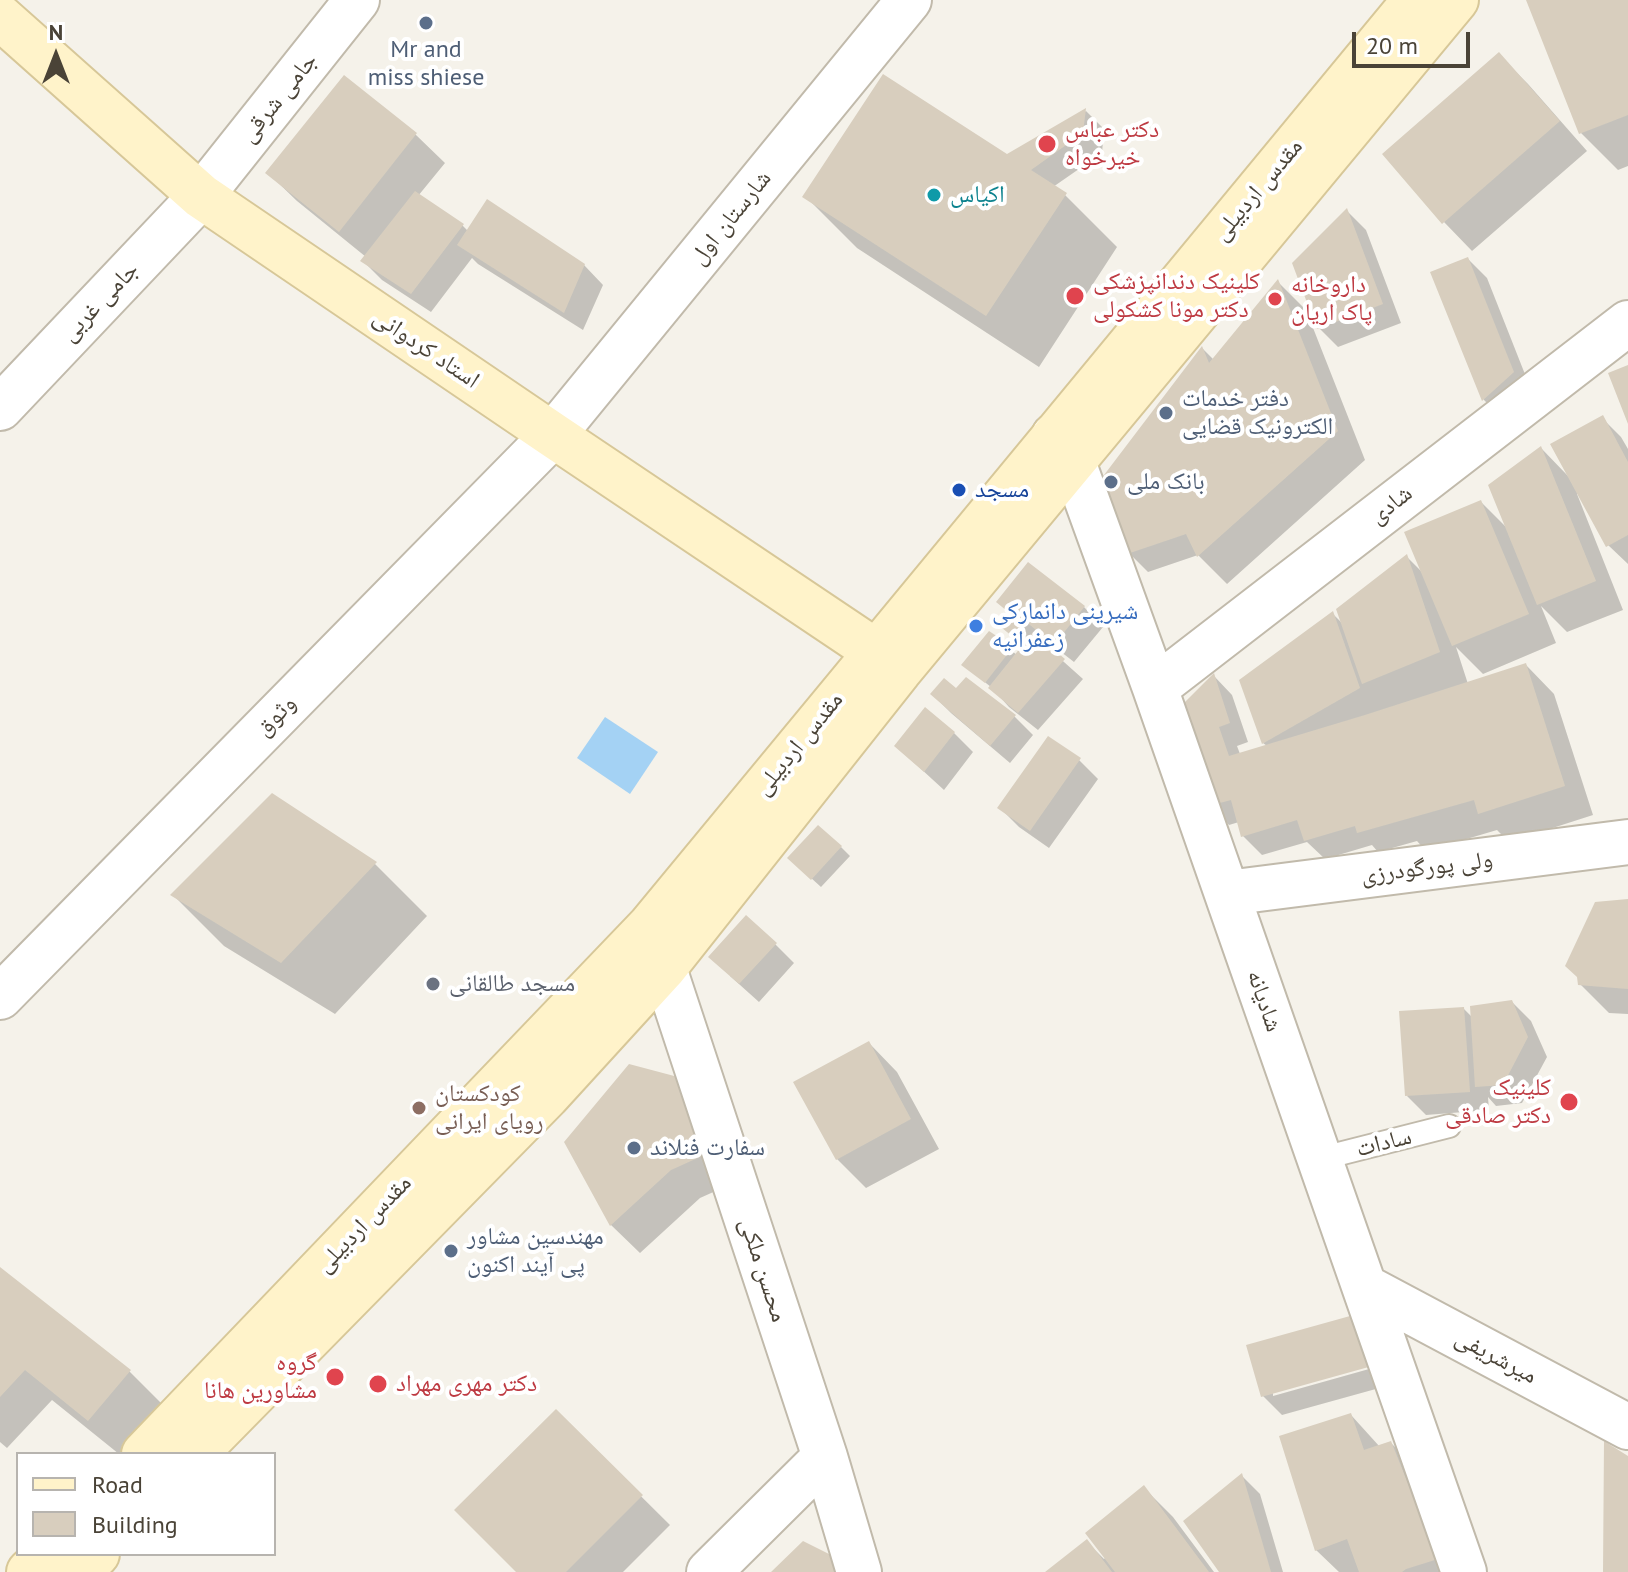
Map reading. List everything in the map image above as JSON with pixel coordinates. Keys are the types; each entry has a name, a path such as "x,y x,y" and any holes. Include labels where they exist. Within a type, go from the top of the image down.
{"main road":[{"name":"مقدس اردبیلی","path":"1063,449 1415,0"},
{"name":"مقدس اردبیلی","path":"146,1452 650,926 887,661 1063,449 1456,0"},
{"name":"استاد کردوانی","path":"0,17 201,196 887,661"},
{"name":"مقدس اردبیلی","path":"197,1452 547,1096 663,969 887,661"},
{"path":"29,1572 79,1562"}],"street":[{"name":"جامی شرقی","path":"201,196 357,0"},
{"name":"شارستان اول","path":"553,435 909,0"},
{"name":"جامی غربی","path":"0,408 201,196"},
{"name":"شادی","path":"1155,688 1628,323"},
{"name":"وثوق","path":"0,997 553,435"},
{"name":"شادیانه","path":"1063,449 1155,688 1464,1572"},
{"name":"ولی پورگودرزی","path":"1227,893 1628,842"},
{"name":"محسن ملکی","path":"650,926 825,1457 859,1572"},
{"name":"میرشریفی","path":"1365,1287 1628,1427"},
{"path":"709,1572 825,1457"}],"lane":[{"name":"سادات","path":"1319,1159 1449,1126"}],"water":[{"path":"605,717 658,752 630,794 577,758"}],"building":[{"path":"1526,0 1628,0 1628,115 1579,134"},
{"path":"1499,52 1560,121 1442,224 1382,154"},
{"name":"اکیاس","path":"883,74 1007,154 1086,108 1083,133 1031,170 1067,193 986,316 802,197"},
{"path":"344,75 417,133 339,232 265,173"},
{"path":"415,191 464,224 411,294 360,261"},
{"path":"487,199 585,264 564,313 457,245"},
{"path":"1347,208 1383,304 1317,329 1292,263"},
{"path":"1468,257 1514,372 1482,401 1430,272"},
{"path":"1278,279 1338,431 1197,557 1186,534 1127,554 1101,479 1202,346 1209,363"},
{"path":"1628,365 1628,424 1608,373"},
{"path":"1603,415 1628,462 1628,535 1606,547 1550,444"},
{"path":"1541,446 1596,581 1537,605 1488,485"},
{"path":"1481,500 1529,614 1452,646 1404,532"},
{"path":"1407,554 1440,652 1362,684 1336,609"},
{"path":"1028,562 1085,606 1054,645 1024,620 1012,636 997,624 1007,611 996,602"},
{"path":"1333,611 1360,688 1262,744 1239,680"},
{"path":"989,631 1013,647 985,683 961,665"},
{"path":"1033,632 1065,659 1018,713 988,688"},
{"path":"1526,663 1565,786 1478,814 1474,800 1357,833 1355,826 1304,841 1297,820 1241,837 1231,800 1208,806 1178,709 1214,673 1230,723 1219,727 1229,756"},
{"path":"966,677 1016,715 990,746 930,694 944,678 956,688"},
{"path":"925,707 955,732 924,772 894,746"},
{"path":"1048,736 1081,758 1030,831 997,808"},
{"path":"272,793 377,862 281,963 170,895"},
{"path":"818,825 842,846 811,880 787,858"},
{"path":"1628,899 1628,989 1578,985 1577,977 1565,966 1595,902"},
{"path":"746,915 777,943 739,984 708,957"},
{"path":"1512,1000 1528,1037 1503,1085 1475,1087 1470,1006"},
{"path":"1464,1007 1470,1092 1405,1096 1399,1011"},
{"path":"869,1041 911,1119 836,1160 793,1082"},
{"name":"سفارت فنلاند","path":"629,1064 678,1077 702,1156 671,1170 610,1226 564,1142"},
{"path":"0,1267 131,1370 88,1421 25,1370 0,1397"},
{"path":"1368,1311 1383,1363 1261,1397 1246,1345"},
{"path":"556,1409 643,1495 566,1572 516,1572 454,1510"},
{"path":"1351,1413 1364,1450 1391,1441 1438,1559 1402,1572 1359,1572 1347,1539 1315,1551 1279,1436"},
{"path":"1604,1441 1628,1456 1628,1572 1603,1572"},
{"path":"1242,1473 1271,1572 1219,1572 1183,1521"},
{"path":"1144,1485 1209,1572 1115,1572 1085,1533"},
{"path":"1087,1539 1112,1572 1045,1572"},
{"path":"803,1541 837,1558 840,1572 771,1572"}],"place":[{"name":"Mr and miss shiese","path":"426,23"},
{"name":"دکتر عباس خیرخواه","path":"1047,144"},
{"name":"اکیاس","path":"934,195"},
{"name":"کلینیک دندانپزشکی دکتر مونا کشکولی","path":"1075,296"},
{"name":"داروخانه پاک اریان","path":"1275,299"},
{"name":"دفتر خدمات الکترونیک قضایی","path":"1166,413"},
{"name":"بانک ملی","path":"1111,482"},
{"name":"مسجد","path":"959,490"},
{"name":"شیرینی دانمارکی زعفرانیه","path":"976,626"},
{"name":"مسجد طالقانی","path":"433,984"},
{"name":"کلینیک دکتر صادقی","path":"1569,1102"},
{"name":"کودکستان رویای ایرانی","path":"419,1108"},
{"name":"سفارت فنلاند","path":"634,1148"},
{"name":"مهندسین مشاور پی آیند اکنون","path":"451,1251"},
{"name":"گروه مشاورین هانا","path":"335,1377"},
{"name":"دکتر مهری مهراد","path":"378,1384"}]}
